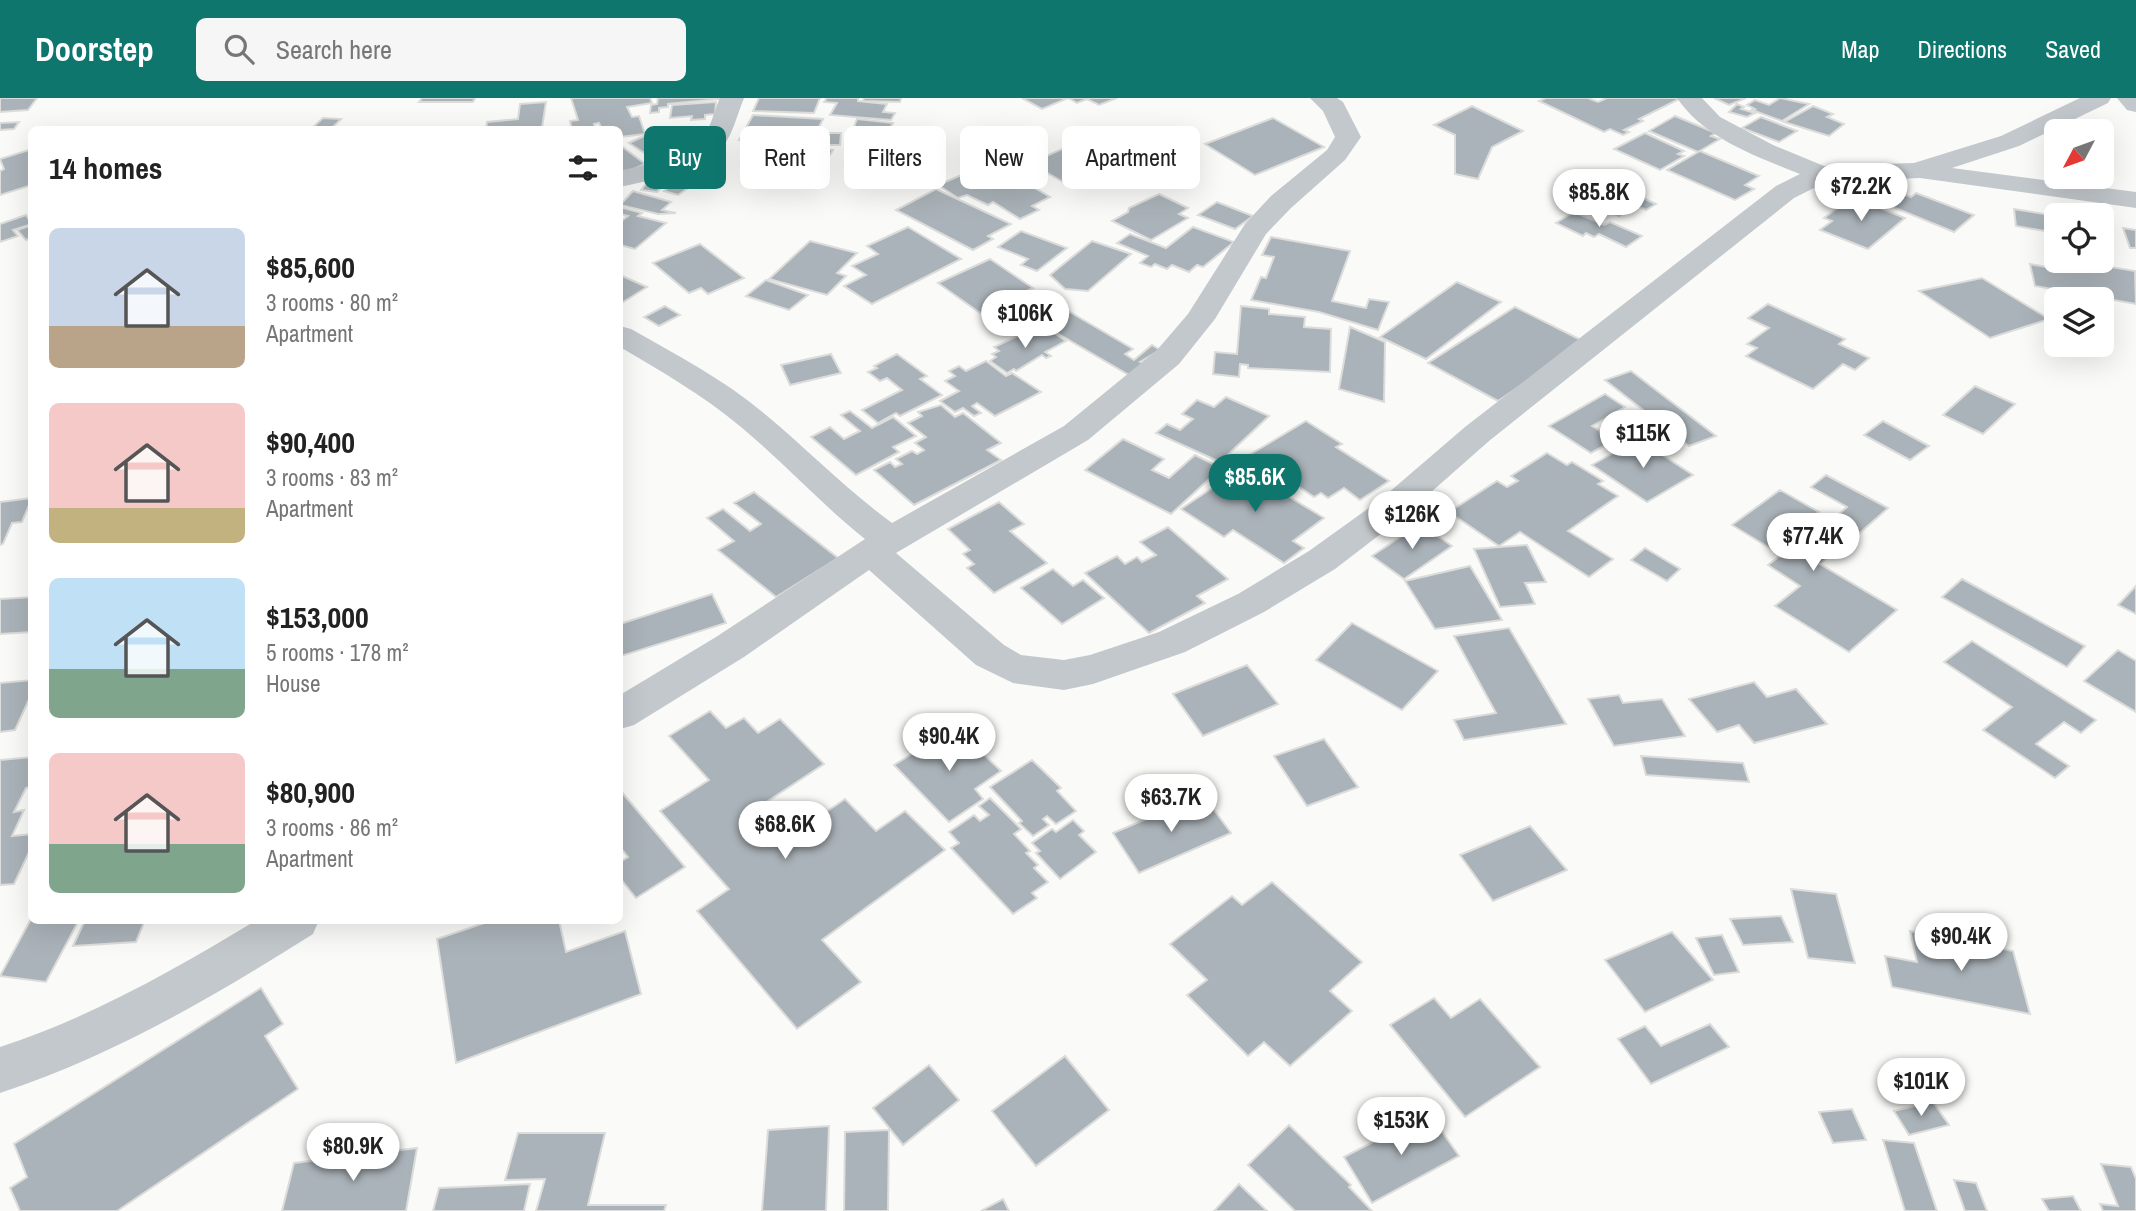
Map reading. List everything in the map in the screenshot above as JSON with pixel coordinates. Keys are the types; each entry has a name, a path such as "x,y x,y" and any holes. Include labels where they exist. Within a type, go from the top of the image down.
{"street":[{"path":"623,179 675,164 698,155 711,146 732,98"},
{"path":"623,712 730,647 881,546 1076,433 1168,357 1200,319 1255,230 1281,202 1336,155 1348,137 1343,121 1334,107 1322,98"},
{"path":"1689,98 1712,122 1764,150 1821,174 1916,171 2136,200"},
{"path":"1916,171 2010,141 2099,98"},
{"path":"2129,98 2136,105"},
{"path":"623,337 710,387 754,421 843,504 990,655 1013,668 1064,675 1093,669 1172,642 1251,603 1322,560 1392,508 1477,434 1785,192 1821,174"},
{"path":"0,1070 39,1059 120,1022 236,938 283,924"}],"building":[{"path":"0,98 37,98 28,110 0,112"},
{"path":"422,98 475,98 473,102 419,102"},
{"path":"571,98 650,98 652,103 627,107 632,117 639,116 644,134 623,137 623,126 600,126 599,123 595,126 571,126 570,121 578,120"},
{"path":"658,98 730,98 668,104 668,107 659,108 659,112 650,113 651,105 657,104"},
{"path":"759,98 820,98 814,113 753,111"},
{"path":"827,98 858,98 858,101 887,104 883,112 895,113 891,120 830,115 837,103 824,102"},
{"path":"864,98 901,98 900,102 863,101"},
{"path":"1022,98 1068,98 1042,109"},
{"path":"1068,98 1117,98 1099,105 1087,99 1077,103"},
{"path":"1546,98 1588,98 1598,102 1607,98 1681,98 1639,119 1643,121 1624,130 1629,132 1623,135 1610,129 1604,132 1539,101"},
{"path":"1714,98 1746,98 1729,105"},
{"path":"1780,98 1809,104 1782,121 1752,110 1755,109 1747,105 1755,100 1769,105"},
{"path":"546,102 542,126 486,126 487,122 518,119 520,104"},
{"path":"716,102 715,114 705,115 705,119 691,120 692,116 670,118 672,105"},
{"path":"1737,104 1744,107 1741,109 1755,113 1747,117 1729,112"},
{"path":"1472,106 1523,131 1492,147 1478,179 1455,174 1455,135 1434,125"},
{"path":"1813,106 1833,114 1827,117 1844,124 1829,136 1784,122"},
{"path":"753,115 823,119 820,126 747,126"},
{"path":"1675,116 1716,133 1711,136 1720,139 1698,152 1649,131"},
{"path":"1761,117 1797,131 1779,142 1742,128"},
{"path":"323,118 341,119 334,126 314,126"},
{"path":"1273,118 1324,147 1255,175 1205,144"},
{"path":"857,119 893,123 891,126 854,126"},
{"path":"19,122 14,129 0,130 0,123"},
{"path":"830,133 841,133 840,145 830,145"},
{"path":"1645,133 1684,151 1678,154 1684,156 1660,170 1614,149"},
{"path":"644,136 644,153 629,143"},
{"path":"623,147 644,163 644,164 623,174"},
{"path":"1062,149 1062,181 1048,173 1048,155"},
{"path":"28,150 28,186 0,195 0,171 4,169 0,159"},
{"path":"1700,151 1759,176 1745,185 1754,189 1735,200 1667,170"},
{"path":"960,176 960,189 1037,189 1050,197 1032,206 1039,210 1020,219 993,202 988,205 967,195 958,198 944,189 946,182"},
{"path":"1605,181 1656,204 1646,210 1635,205 1619,216 1577,197"},
{"path":"644,186 644,189 660,189 657,192 641,190"},
{"path":"667,189 687,189 678,195 664,191"},
{"path":"936,189 1011,224 988,236 993,239 973,250 896,210"},
{"path":"633,191 671,202 662,210 676,213 658,214 623,206 623,202"},
{"path":"1897,192 1911,197 1916,193 1974,215 1954,232 1883,203"},
{"path":"1159,194 1188,208 1179,214 1188,218 1151,240 1112,221 1128,212 1129,208"},
{"path":"1852,197 1905,218 1868,249 1820,230 1832,221 1824,218"},
{"path":"1217,202 1253,216 1235,229 1198,215"},
{"path":"623,208 642,213 638,216 666,223 635,249 623,246 623,220 628,216 623,215"},
{"path":"2014,209 2044,214 2044,231 2016,226"},
{"path":"1574,212 1604,225 1610,222 1642,236 1626,247 1599,234 1594,237 1586,233 1583,236 1556,223"},
{"path":"26,215 28,218 28,225 13,230 18,236 0,242 0,224"},
{"path":"28,226 28,239 26,240 17,230"},
{"path":"908,227 961,259 872,304 844,286 866,275 852,266 878,254 867,246"},
{"path":"1193,227 1234,242 1203,267 1197,265 1189,272 1172,265 1167,269 1155,264 1151,267 1140,263 1148,256 1117,243 1130,234 1166,248"},
{"path":"2123,228 2136,230 2136,248 2130,248"},
{"path":"1021,231 1067,248 1037,271 1021,265 1028,259 998,247"},
{"path":"1271,237 1350,251 1332,301 1366,308 1369,299 1389,302 1378,330 1319,312 1251,300 1261,277 1266,278 1274,257 1262,255"},
{"path":"810,241 857,253 837,273 846,276 827,295 769,279"},
{"path":"1092,241 1131,254 1088,291 1065,289 1050,275"},
{"path":"700,244 744,278 708,294 701,288 689,293 653,263"},
{"path":"990,259 1033,288 980,313 938,283"},
{"path":"2030,264 2044,267 2044,273 2114,273 2114,268 2135,271 2136,304 2114,300 2114,287 2035,286"},
{"path":"623,276 647,287 623,302"},
{"path":"1982,278 2044,316 2044,321 1990,338 1919,291"},
{"path":"766,280 808,295 789,310 746,296"},
{"path":"1457,282 1501,302 1426,359 1380,337"},
{"path":"1768,304 1845,339 1839,344 1869,358 1855,370 1843,364 1813,389 1746,356 1757,348 1747,344 1769,328 1748,318"},
{"path":"665,306 680,315 659,326 644,317"},
{"path":"1241,306 1269,309 1269,314 1305,317 1304,327 1331,329 1330,372 1248,368 1248,365 1240,364 1239,377 1213,374 1215,352 1237,354"},
{"path":"1515,307 1585,342 1498,401 1428,363"},
{"path":"1063,308 1133,349 1125,354 1134,360 1152,345 1160,350 1140,362 1146,365 1129,375 1038,322"},
{"path":"1350,327 1385,342 1384,402 1339,389"},
{"path":"1047,328 1066,341 1045,352 1051,356 1046,358 1042,355 1016,371 1014,369 1007,373 990,361 996,357 992,354 999,351 994,347 1029,331 1035,335"},
{"path":"831,354 841,373 790,385 781,365"},
{"path":"897,354 927,376 920,379 942,395 900,416 896,413 878,423 862,410 902,390 887,378 880,381 868,372"},
{"path":"986,361 1006,376 1012,373 1041,392 995,416 977,403 972,406 981,413 974,416 963,408 955,412 940,401 959,391 945,381 955,376 949,371 959,366 966,371"},
{"path":"1631,371 1716,436 1689,446 1605,380"},
{"path":"1975,386 2015,404 1983,434 1943,415"},
{"path":"1605,394 1625,407 1592,426 1615,440 1591,453 1549,426"},
{"path":"1226,397 1269,416 1220,462 1156,433 1167,424 1180,430 1193,419 1182,414 1197,400 1214,407"},
{"path":"941,405 955,417 963,413 1001,443 987,450 1001,460 914,505 874,470 890,462 895,467 902,464 896,459 912,451 917,454 924,450 915,443 926,437 908,423 922,416 918,412"},
{"path":"850,411 872,428 893,417 916,436 893,447 899,452 856,475 811,437 830,427 844,439 860,431 841,415"},
{"path":"1306,421 1342,444 1336,447 1389,481 1360,500 1344,488 1328,498 1321,493 1314,497 1251,454"},
{"path":"1883,421 1929,446 1910,460 1864,435"},
{"path":"1123,439 1164,459 1152,470 1169,478 1195,455 1221,468 1171,514 1085,470"},
{"path":"1638,439 1693,475 1647,502 1592,465"},
{"path":"1547,453 1567,465 1572,462 1603,481 1598,484 1618,496 1568,531 1613,559 1589,577 1520,532 1499,546 1449,512 1497,481 1507,487 1518,481 1511,476"},
{"path":"1242,468 1324,518 1293,541 1304,548 1284,563 1233,530 1224,537 1181,509"},
{"path":"1826,475 1888,508 1853,539 1827,525 1847,507 1811,487"},
{"path":"1780,490 1819,512 1806,522 1844,544 1820,564 1897,610 1849,652 1775,606 1800,586 1768,565 1781,555 1732,525"},
{"path":"754,492 838,558 776,597 718,550 734,541 707,518 723,509 750,531 761,524 734,503"},
{"path":"28,498 28,508 22,522 12,523 3,544 0,545 0,502"},
{"path":"999,502 1024,524 1010,531 1047,563 994,593 967,568 974,564 963,554 970,550 948,529"},
{"path":"1420,524 1452,546 1404,579 1372,556"},
{"path":"1168,527 1228,579 1197,596 1205,603 1149,633 1085,573 1117,556 1125,564 1137,557 1142,562 1156,555 1140,542"},
{"path":"1527,545 1546,582 1525,583 1535,604 1500,607 1474,549"},
{"path":"1645,548 1680,569 1667,581 1631,560"},
{"path":"1470,566 1502,620 1435,629 1405,581"},
{"path":"1053,569 1073,586 1083,580 1104,598 1062,624 1021,588"},
{"path":"1962,579 2085,646 2067,667 1942,597"},
{"path":"2136,586 2136,614 2118,605"},
{"path":"712,594 726,623 623,655 623,623"},
{"path":"28,597 28,632 0,634 0,599"},
{"path":"1352,623 1438,671 1402,710 1316,660"},
{"path":"1509,628 1566,724 1464,740 1454,720 1496,713 1454,636"},
{"path":"1972,641 2096,720 2081,733 2064,722 2036,744 2069,766 2055,778 1983,730 2012,707 1944,662"},
{"path":"2118,650 2136,661 2136,712 2084,681"},
{"path":"1247,665 1278,704 1203,736 1173,694"},
{"path":"28,680 28,702 15,730 0,732 0,683"},
{"path":"1754,682 1767,697 1796,689 1827,724 1754,743 1739,725 1717,732 1689,699"},
{"path":"1619,695 1623,703 1662,699 1685,736 1614,746 1588,699"},
{"path":"710,711 726,728 744,718 758,733 780,719 824,764 768,801 797,832 845,799 876,831 905,811 945,850 822,940 861,982 797,1029 697,911 729,889 660,811 709,780 669,736"},
{"path":"955,727 1001,771 975,789 983,799 949,822 894,765"},
{"path":"1324,739 1358,787 1307,806 1274,756"},
{"path":"1641,756 1743,763 1749,782 1646,775"},
{"path":"28,757 28,788 14,812 24,810 12,836 28,834 28,854 14,884 0,885 0,760"},
{"path":"1032,760 1061,788 1057,791 1076,811 1056,824 1047,816 1043,819 1049,825 1033,836 990,787"},
{"path":"623,794 685,867 636,898 623,882 623,860 628,857 623,851"},
{"path":"1203,795 1231,833 1139,873 1113,833"},
{"path":"990,798 1021,829 1014,834 1030,851 1026,853 1038,865 1034,868 1048,882 1032,893 1037,898 1013,914 951,848 959,843 949,832 974,815 980,821 989,815 979,806"},
{"path":"1073,820 1084,831 1079,835 1096,852 1060,879 1036,853 1040,851 1032,843 1052,829 1056,832"},
{"path":"1530,826 1567,870 1493,901 1460,855"},
{"path":"1272,882 1362,962 1330,991 1352,1011 1290,1066 1264,1042 1248,1056 1187,995 1207,980 1170,944 1232,896 1242,905"},
{"path":"1791,889 1836,894 1855,963 1808,958"},
{"path":"1781,916 1793,942 1743,945 1730,919"},
{"path":"28,924 77,924 46,982 0,976"},
{"path":"83,924 143,924 136,942 73,946"},
{"path":"481,924 560,924 566,952 625,931 641,994 456,1063 437,939"},
{"path":"1910,931 2013,951 2030,1014 1892,987 1885,956 1917,962"},
{"path":"1672,932 1713,980 1645,1012 1605,960"},
{"path":"1722,935 1739,972 1714,975 1696,938"},
{"path":"261,988 283,1024 265,1036 298,1089 117,1211 20,1211 10,1188 27,1177 14,1144"},
{"path":"1434,998 1451,1018 1480,999 1540,1067 1465,1117 1390,1025"},
{"path":"1710,1024 1729,1047 1651,1084 1618,1039 1645,1026 1661,1046"},
{"path":"1065,1056 1109,1110 1036,1166 992,1111"},
{"path":"929,1065 959,1100 903,1145 873,1108"},
{"path":"1933,1102 1949,1125 1909,1135 1894,1111"},
{"path":"1852,1109 1866,1140 1833,1143 1819,1112"},
{"path":"1429,1113 1459,1156 1372,1203 1344,1157"},
{"path":"1289,1125 1351,1185 1349,1187 1372,1211 1295,1211 1248,1165"},
{"path":"829,1126 826,1211 762,1211 768,1130"},
{"path":"889,1130 888,1211 844,1211 845,1132"},
{"path":"518,1133 605,1133 588,1205 666,1205 664,1211 536,1211 545,1179 505,1180"},
{"path":"1883,1140 1914,1143 1937,1211 1905,1211"},
{"path":"417,1148 406,1211 282,1211 294,1163"},
{"path":"2101,1164 2131,1167 2136,1179 2136,1211 2103,1211 2100,1204 2118,1206"},
{"path":"1954,1180 1976,1183 1987,1211 1965,1211"},
{"path":"530,1184 524,1211 433,1211 439,1188"},
{"path":"1239,1184 1267,1211 1214,1211"},
{"path":"2073,1196 2081,1211 2049,1211 2042,1199"},
{"path":"1003,1199 1009,1211 981,1211"}]}
